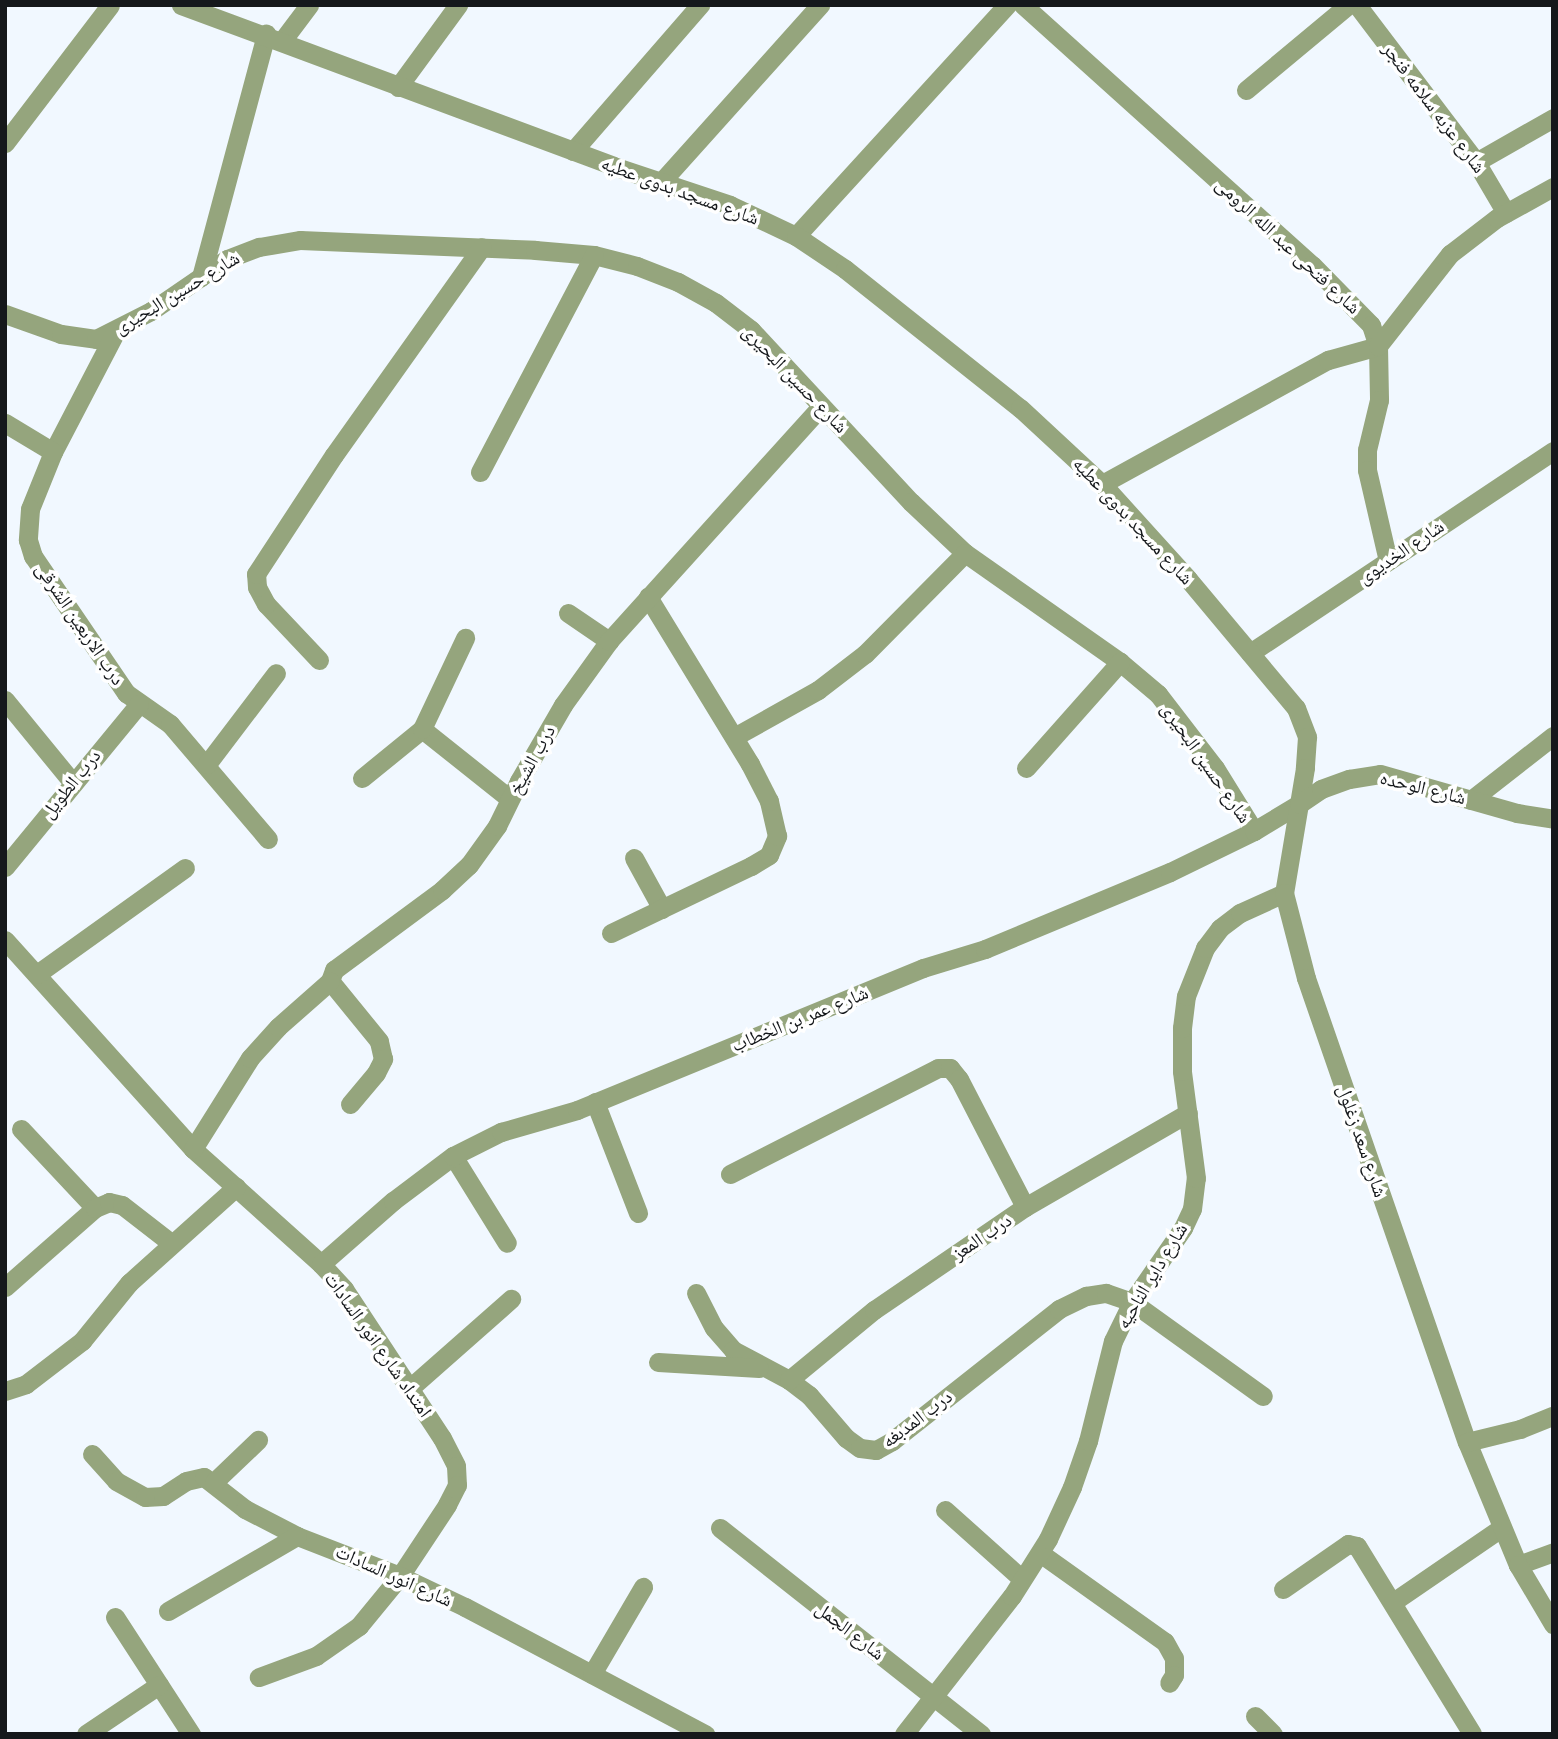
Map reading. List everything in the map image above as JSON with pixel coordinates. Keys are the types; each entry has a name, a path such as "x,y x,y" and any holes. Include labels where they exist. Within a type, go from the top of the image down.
{"street":[{"path":"5,143 110,5"},
{"name":"شارع مسجد بدوى عطيه","path":"180,5 573,152 730,205 796,236 845,269 977,373 1102,484 1250,653"},
{"path":"201,277 274,38 309,5"},
{"path":"398,87 458,5"},
{"path":"573,152 700,5"},
{"path":"662,181 820,5"},
{"path":"796,236 1007,5"},
{"name":"شارع فتحى عبد الله الرومى","path":"1023,5 1312,265 1371,325 1378,346 1380,400 1367,450 1367,470 1388,561"},
{"path":"1246,90 1348,5"},
{"name":"شارع عزبه سلامه فنجر","path":"1357,5 1476,162 1506,214"},
{"path":"1476,162 1553,118"},
{"path":"1102,484 1328,360 1378,346 1450,254 1506,214 1553,187"},
{"name":"شارع حسين البحيرى","path":"8,320 80,339 96,339 151,311 228,259 259,247 300,240 482,247 594,255 637,266 678,282 716,303 751,330 911,502 965,553 1120,662 1158,694 1181,721 1254,831"},
{"path":"319,660 266,604 257,587 256,575 334,455 482,247"},
{"path":"480,472 594,255"},
{"name":"درب الاربعين الشرقى","path":"116,331 53,452 30,509 27,540 33,556 127,693 170,724 268,838"},
{"name":"درب الشيخ","path":"330,981 334,970 442,890 469,865 497,826 563,705 609,641 821,406"},
{"path":"5,423 53,452"},
{"name":"شارع الخديوى","path":"1250,653 1553,451"},
{"path":"734,737 818,690 865,654 965,553"},
{"path":"611,933 769,855 777,836 769,801 734,737 648,597"},
{"path":"568,613 609,641"},
{"path":"362,778 422,729 465,638"},
{"name":"شارع سعد زغلول","path":"1250,653 1296,708 1307,737 1284,892 1306,978 1467,1442 1518,1565 1553,1624"},
{"path":"1026,768 1120,662"},
{"path":"207,764 276,673"},
{"path":"5,700 72,782"},
{"name":"درب الطويل","path":"5,867 72,782 139,704"},
{"path":"422,729 510,799"},
{"path":"1471,800 1553,736"},
{"name":"شارع الوحده","path":"1299,804 1321,789 1349,779 1380,774 1471,800 1553,819"},
{"name":"شارع عمر بن الخطاب","path":"321,1264 393,1201 453,1156 501,1132 595,1102 923,968 985,949 1170,872 1254,831 1299,804"},
{"path":"634,858 662,909"},
{"path":"37,974 185,868"},
{"name":"شارع داير الناحيه","path":"904,1734 1040,1553 1072,1487 1088,1441 1113,1341 1132,1302 1183,1228 1192,1209 1196,1178 1182,1028 1186,996 1205,948 1220,928 1240,913 1284,892"},
{"name":"امتداد شارع انور السادات","path":"5,940 193,1149 321,1264 344,1290 442,1438 456,1466 457,1485 400,1576 359,1626 316,1656 259,1677"},
{"path":"193,1149 250,1058 278,1027 330,981 379,1041 383,1059 376,1073 350,1104"},
{"path":"730,1174 938,1068 950,1068 959,1079 1026,1207"},
{"path":"595,1102 638,1213"},
{"name":"درب المعز","path":"789,1380 874,1310 1026,1207 1188,1113"},
{"path":"20,1129 95,1209"},
{"path":"453,1156 507,1243"},
{"path":"5,1391 26,1384 82,1341 128,1283 236,1187"},
{"path":"5,1287 95,1209 109,1202 122,1205 171,1243"},
{"name":"درب المدبغه","path":"696,1293 714,1328 733,1350 761,1368 789,1380 809,1395 846,1438 860,1448 876,1450 1059,1309 1086,1296 1106,1293 1132,1302"},
{"path":"410,1388 511,1299"},
{"path":"1132,1302 1263,1396"},
{"path":"658,1362 761,1368"},
{"path":"1467,1442 1520,1429 1553,1416"},
{"path":"92,1454 117,1481 145,1497 163,1496 186,1480 204,1477 214,1482 258,1440"},
{"name":"شارع انور السادات","path":"214,1482 245,1509 297,1536 400,1576 705,1734"},
{"path":"945,1510 1022,1579"},
{"name":"شارع الجمل","path":"720,1528 981,1734"},
{"path":"1393,1602 1501,1528"},
{"path":"168,1611 297,1536"},
{"path":"1283,1589 1344,1547 1353,1544 1361,1549 1472,1734"},
{"path":"1518,1565 1553,1552"},
{"path":"1040,1553 1165,1642 1174,1658 1174,1675 1169,1683"},
{"path":"592,1674 643,1587"},
{"path":"115,1618 191,1734"},
{"path":"86,1734 159,1685"},
{"path":"1255,1716 1273,1734"}]}
